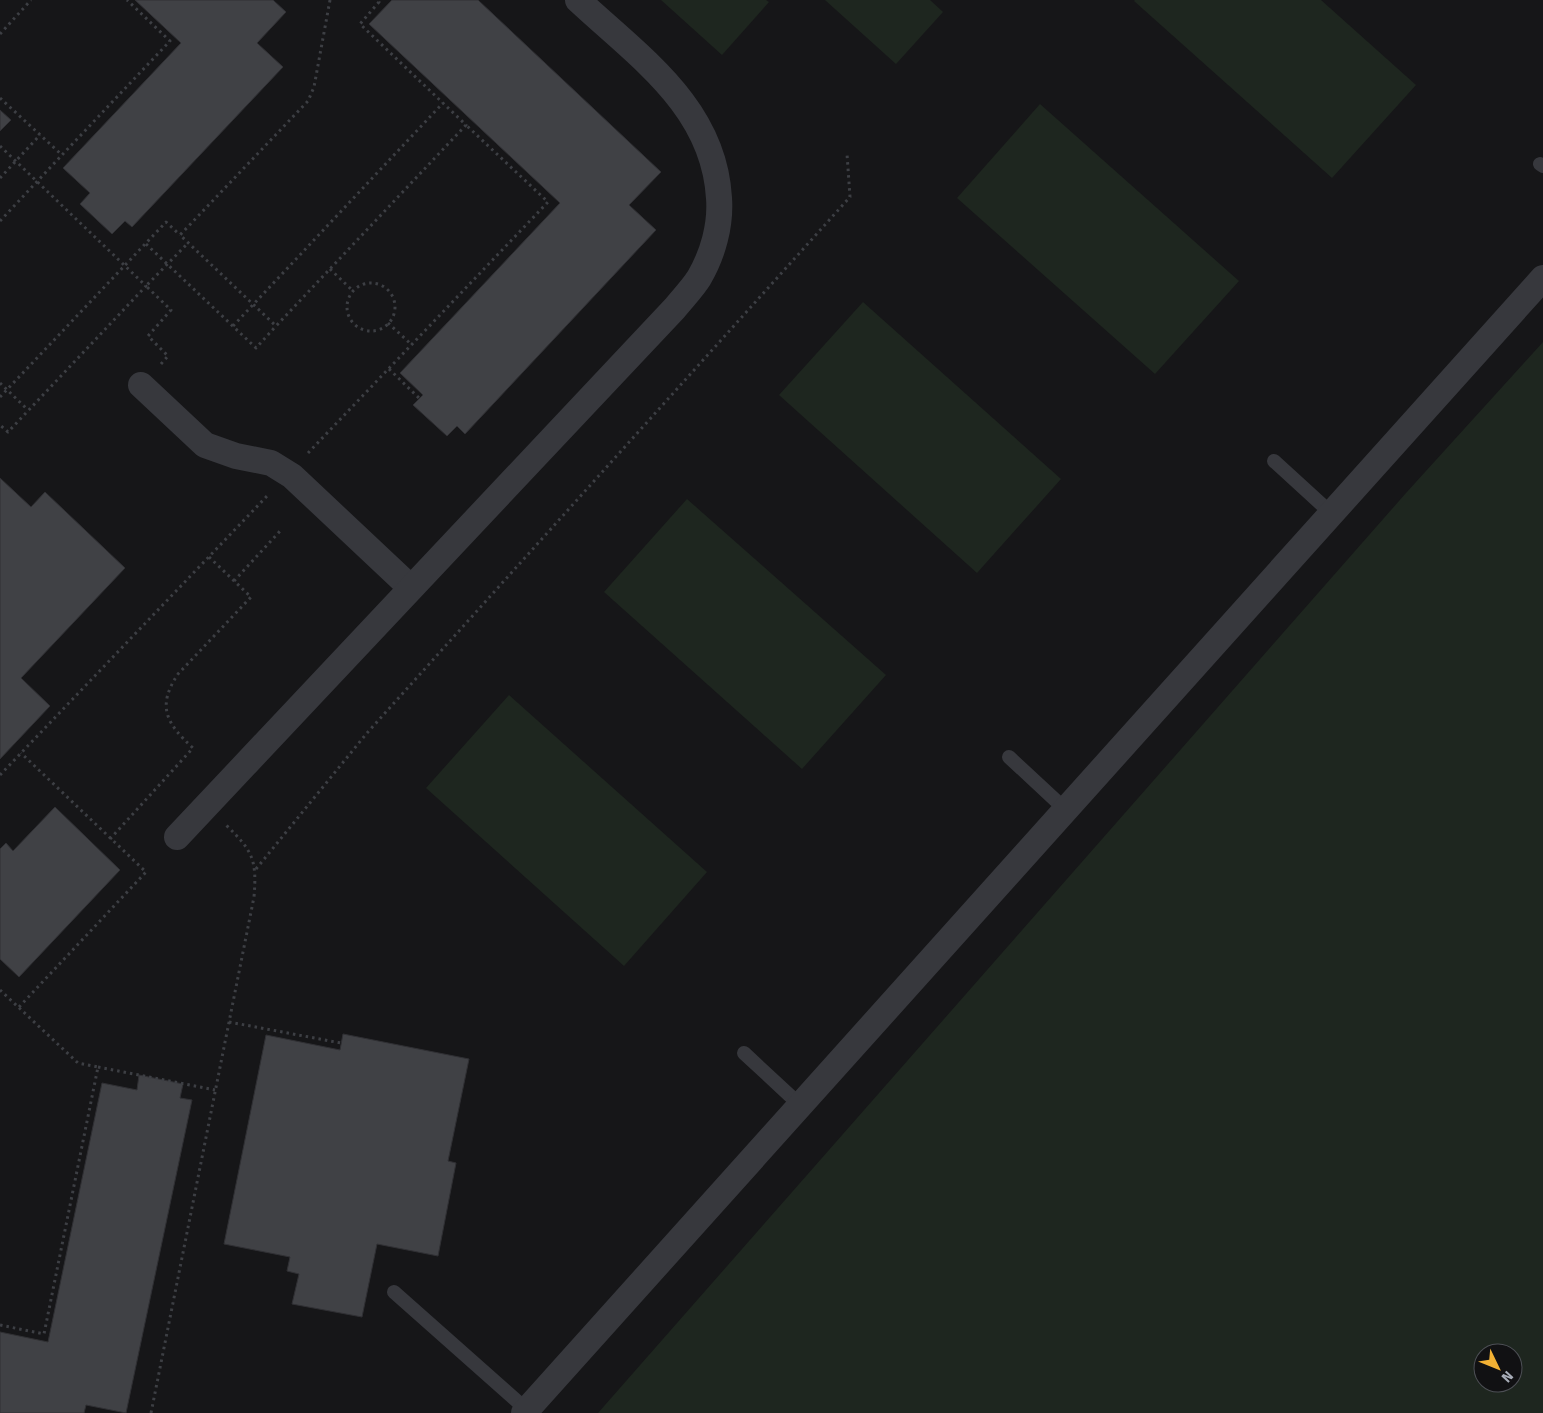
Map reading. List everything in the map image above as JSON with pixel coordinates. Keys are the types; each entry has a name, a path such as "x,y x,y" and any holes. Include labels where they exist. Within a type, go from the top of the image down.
{"street":[{"path":"177,837 410,587 675,308 698,278 713,247 720,212 718,175 709,144 693,115 670,86 578,0"},
{"path":"526,1412 1543,278"},
{"path":"142,385 205,445 236,456 271,463 292,476 410,587"}],"lane":[{"path":"1274,461 1332,514"},
{"path":"1009,757 1066,810"},
{"path":"744,1053 800,1105"},
{"path":"394,1292 526,1412"}],"path":[{"path":"0,34 31,0"},
{"path":"0,221 170,41 127,0"},
{"path":"180,235 308,101 314,88 330,0"},
{"path":"146,244 256,348 466,125 360,24 380,2 377,0"},
{"path":"0,98 62,156"},
{"path":"233,326 443,103"},
{"path":"0,178 40,135"},
{"path":"0,146 171,310 148,336 168,356 142,385"},
{"path":"256,869 367,732 850,197 847,154"},
{"path":"0,397 166,222 276,326"},
{"path":"0,425 8,432 188,243"},
{"path":"330,269 353,291"},
{"path":"366,283 381,285 387,289 394,302 392,317 388,323 373,331 357,327 352,322 347,306 353,291 366,283"},
{"path":"388,323 412,345"},
{"path":"389,369 420,399"},
{"path":"0,383 28,410"},
{"path":"234,581 281,530"},
{"path":"110,839 193,748 170,723 166,700 169,687 178,674 251,597 209,557"},
{"path":"18,1007 146,872 21,753"},
{"path":"150,1413 254,897 256,869 250,852 239,836 206,805"},
{"path":"0,990 78,1063 216,1090"},
{"path":"229,1022 341,1043"},
{"path":"0,1325 44,1334 98,1068"}],"shaded area":[{"path":"661,0 766,0 769,2 722,55"},
{"path":"825,0 930,0 943,12 896,64"},
{"path":"1135,0 1321,0 1416,85 1332,178"},
{"path":"1040,104 1239,281 1155,374 957,198"},
{"path":"863,302 1061,479 977,573 779,395"},
{"path":"1543,342 1543,1413 598,1413 1406,493"},
{"path":"687,499 886,675 802,769 604,592"},
{"path":"509,695 707,872 624,966 426,788"}],"building":[{"path":"135,0 273,0 286,12 257,43 283,67 132,227 125,221 112,234 80,204 90,193 63,168 181,43"},
{"path":"392,0 478,0 661,172 629,205 656,230 465,434 457,426 447,436 413,405 423,395 400,373 560,203 369,24"},
{"path":"0,110 11,120 0,131"},
{"path":"0,478 31,507 45,492 125,568 21,678 50,706 0,759"},
{"path":"55,807 120,870 19,977 0,959 0,849 6,843 13,851"},
{"path":"343,1034 469,1059 448,1161 456,1163 438,1256 377,1244 362,1317 292,1304 299,1274 287,1271 290,1257 224,1244 266,1035 340,1050"},
{"path":"139,1075 183,1084 180,1098 192,1100 126,1413 86,1405 84,1413 0,1413 0,1332 48,1342 102,1083 137,1090"}]}
